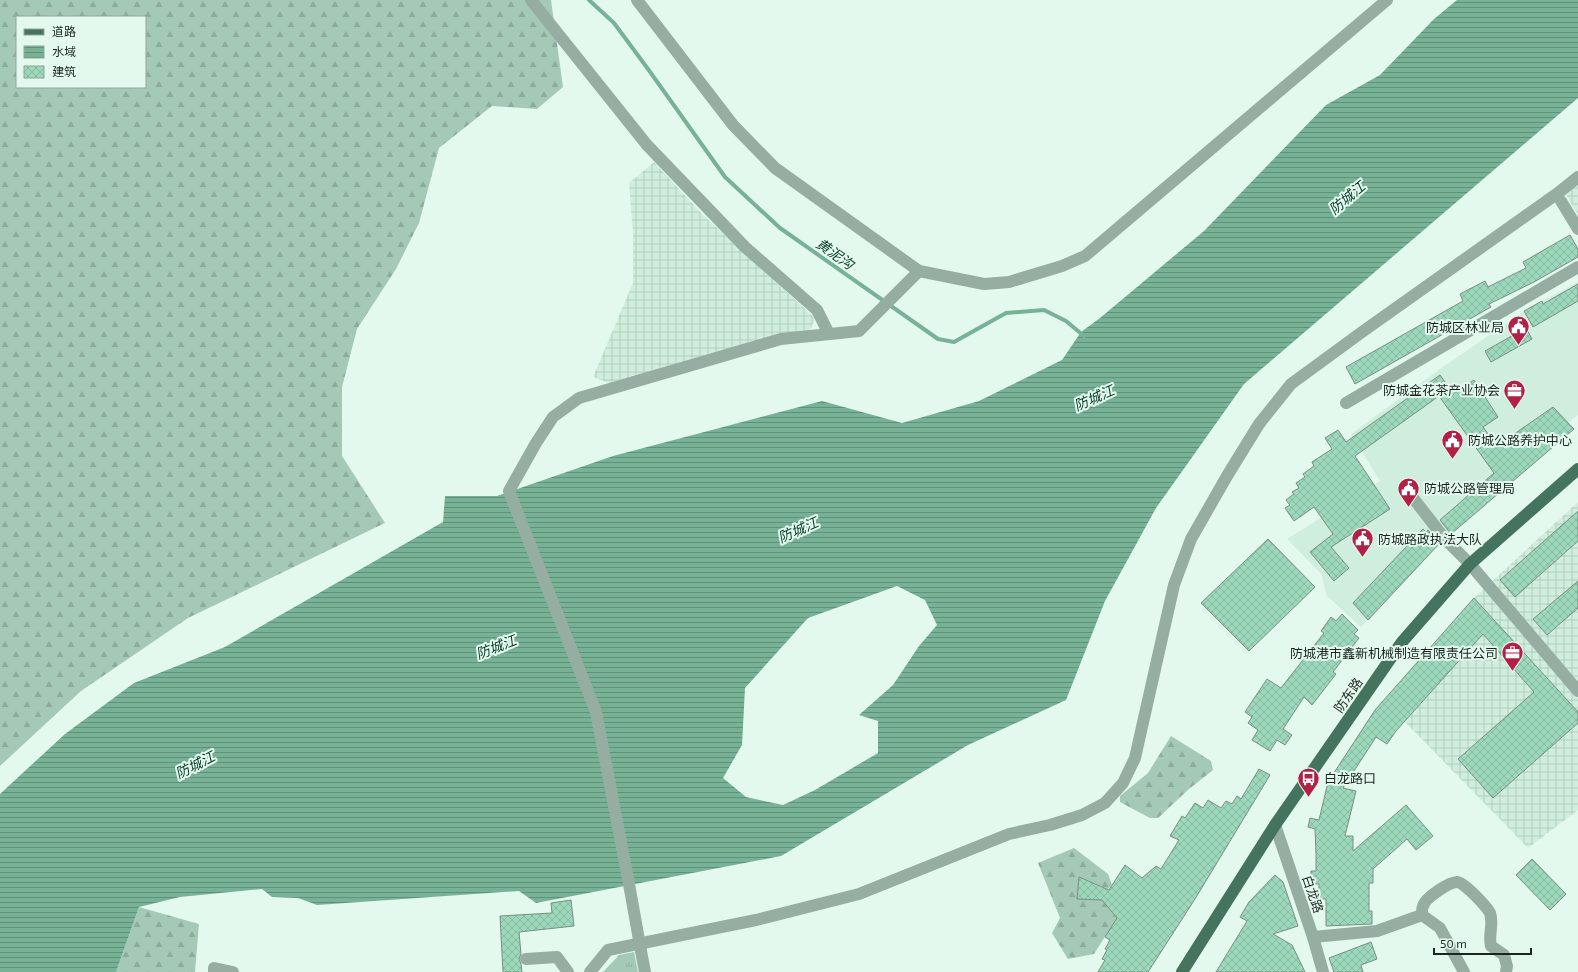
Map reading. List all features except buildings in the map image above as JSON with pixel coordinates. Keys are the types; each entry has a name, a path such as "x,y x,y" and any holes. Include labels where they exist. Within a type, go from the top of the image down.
{"main road":[{"name":"防东路","path":"1182,972 1275,825 1402,642 1470,564 1578,469"}],"street":[{"path":"531,0 647,145 744,247 817,310 829,334"},
{"path":"637,0 733,125 775,168 919,271 984,284 1009,282 1062,266 1085,256 1387,0"},
{"path":"590,972 608,950 756,920 859,894 984,843 1009,834 1050,825 1082,814 1105,803 1123,782 1135,758 1174,585 1191,539 1259,424 1292,384 1362,332 1558,193 1578,177"},
{"path":"1561,201 1578,228"},
{"path":"1346,403 1578,267"},
{"path":"645,972 596,712 509,491 536,443 553,418 579,398 781,339 859,331 919,271"},
{"path":"1412,498 1445,539 1470,564 1578,691"},
{"name":"白龙路","path":"1275,825 1313,937 1323,972"},
{"path":"1422,915 1423,906 1427,898 1450,884 1458,882 1465,884 1489,912 1492,925 1489,938 1491,946 1504,955 1507,966 1506,972"},
{"path":"1313,937 1377,931 1422,915"},
{"path":"1422,915 1440,928 1464,972"},
{"path":"526,959 557,957 568,972"},
{"path":"214,972 214,968 234,972"}],"shaded area":[{"path":"654,162 702,214 815,318 810,331 784,335 609,383 593,377 633,283 633,234 629,183"},
{"path":"1578,183 1578,215 1565,193"},
{"name":"防城公路管理局","path":"1578,282 1578,415 1568,423 1552,407 1497,446 1522,473 1439,544 1361,627 1327,596 1321,574 1287,539 1380,481 1351,434 1440,369 1524,311"},
{"name":"防城港市鑫新机械制造有限责任公司","path":"1578,502 1578,810 1528,848 1405,722 1482,633 1496,621 1474,598"}],"green space":[{"path":"0,0 551,0 563,87 537,109 492,106 439,148 419,223 396,269 357,329 342,387 342,456 385,523 188,618 81,691 0,766"},
{"path":"1171,736 1211,761 1213,770 1189,789 1158,818 1150,818 1120,802 1120,796 1148,773"},
{"path":"1074,848 1108,874 1112,885 1108,889 1079,877 1102,900 1127,930 1118,938 1108,932 1094,954 1068,959 1052,933 1060,918 1038,863"},
{"path":"139,907 199,924 195,972 116,972"},
{"path":"634,952 638,972 603,972 619,955"}],"water":[{"name":"防城江","path":"1457,0 1578,0 1578,98 1244,384 1156,508 1105,601 1066,700 968,745 781,856 536,903 519,891 317,905 298,898 272,897 262,889 180,897 139,907 116,972 0,972 0,794 65,734 134,683 225,647 443,522 445,496 497,496 613,456 822,401 902,423 979,401 1062,360 1081,332 1100,318 1204,231 1326,105 1380,75 1434,19","holes":["897,586 925,600 937,625 919,646 893,685 859,715 878,721 878,753 815,790 783,805 746,797 723,778 742,745 745,688 808,618"]}],"waterway":[{"name":"黄泥沟","path":"589,0 614,23 725,177 780,228 938,339 954,342 1006,313 1044,310 1066,321 1084,336"}],"place":[{"name":"防城区林业局","path":"1519,346"},
{"name":"防城金花茶产业协会","path":"1515,410"},
{"name":"防城公路养护中心","path":"1452,460"},
{"name":"防城公路管理局","path":"1409,508"},
{"name":"防城路政执法大队","path":"1363,558"},
{"name":"防城港市鑫新机械制造有限责任公司","path":"1513,672"},
{"name":"白龙路口","path":"1308,798"}]}
